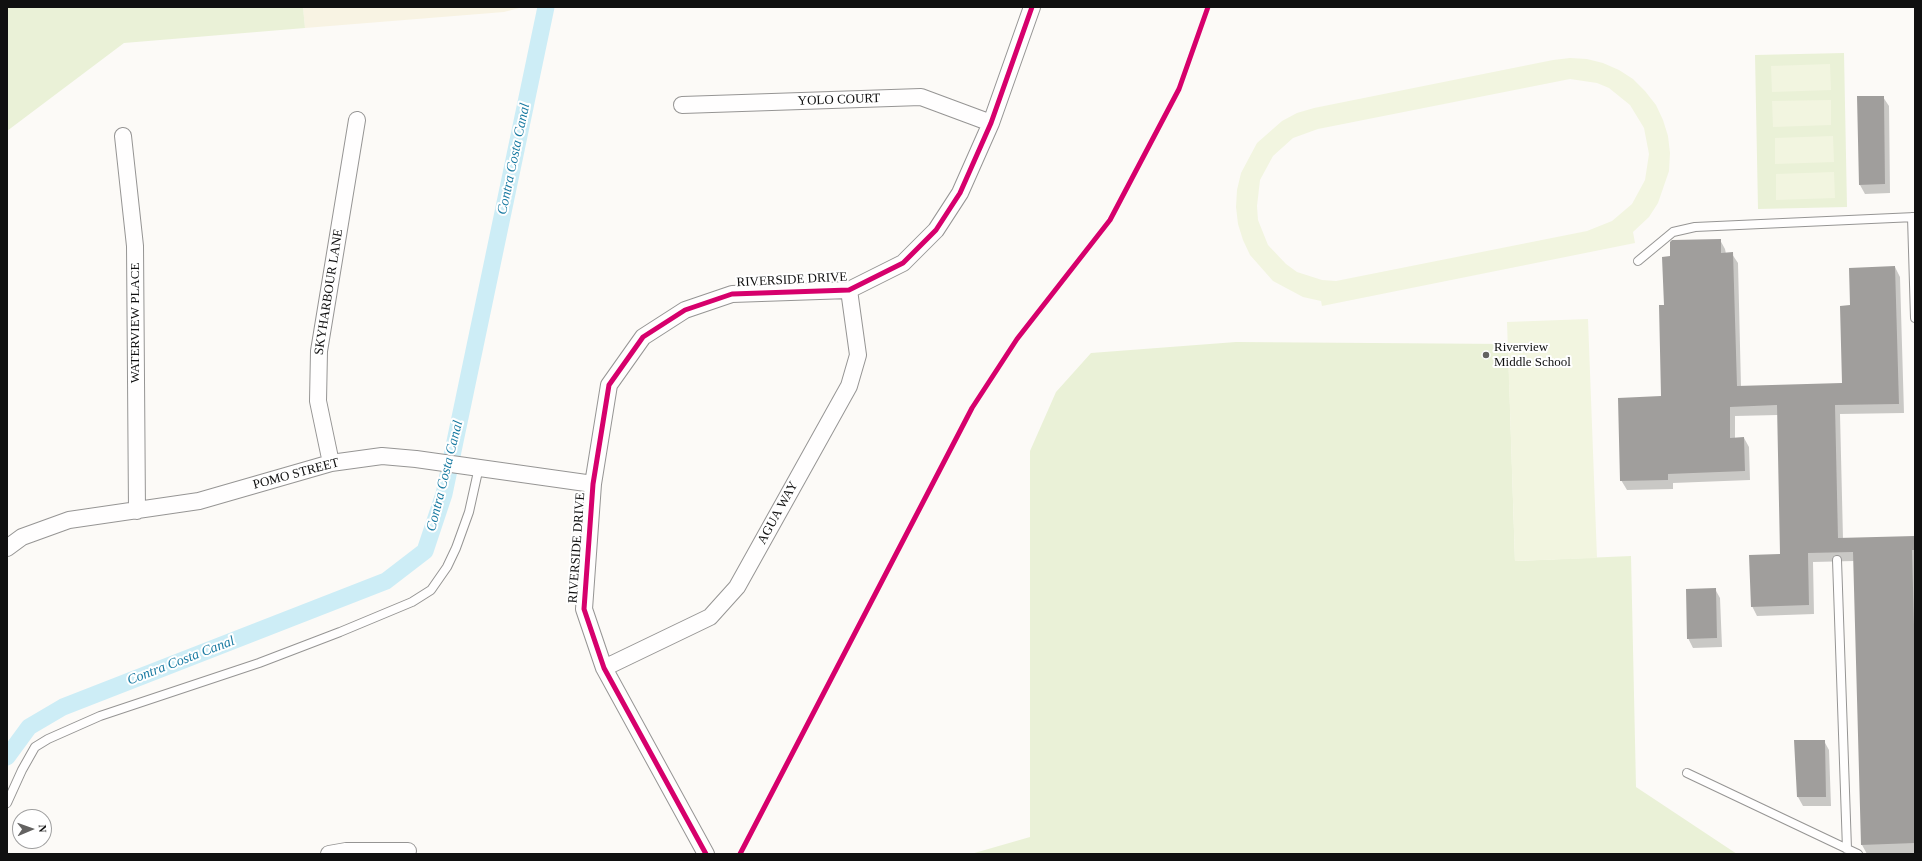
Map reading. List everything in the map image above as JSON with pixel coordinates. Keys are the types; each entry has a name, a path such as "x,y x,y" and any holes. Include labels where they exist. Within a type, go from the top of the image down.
{"street":[{"name":"RIVERSIDE DRIVE","path":"706,854 604,668 584,609 593,484 609,385 643,337 685,310 732,294 849,290 903,263 936,230 960,193 991,124 1032,7"},
{"name":"YOLO COURT","path":"682,105 921,97 991,124"},
{"name":"SKYHARBOUR LANE","path":"331,463 318,401 319,351 357,120"},
{"name":"WATERVIEW PLACE","path":"123,136 135,246 137,511"},
{"name":"AGUA WAY","path":"604,668 710,617 737,587 849,386 858,355 849,290"},
{"name":"POMO STREET","path":"7,548 22,537 69,520 199,501 331,463 382,456 416,459 593,484"},
{"path":"328,854 346,851 408,851"}],"lane":[{"path":"1638,260 1673,232 1695,227 1914,217 1915,318"},
{"path":"7,803 22,770 35,748 48,739 100,716 259,663 334,635 412,602 431,590 447,567 456,548 469,512 479,468"},
{"path":"1837,560 1847,849"},
{"path":"1687,773 1858,854"}],"shaded area":[{"path":"303,7 523,7 504,12 305,28"}],"green space":[{"path":"7,7 303,7 305,28 124,43 7,131"},
{"path":"1844,53 1847,207 1758,209 1755,55"},
{"path":"1570,58 1587,59 1603,63 1619,70 1633,79 1645,91 1656,105 1663,120 1668,136 1670,153 1669,171 1658,203 1649,217 1633,232 1635,243 1322,306 1321,301 1303,297 1273,281 1250,255 1238,224 1236,207 1237,190 1241,173 1257,143 1282,121 1297,113 1314,108 1553,60","holes":["1570,79 1597,83 1609,88 1630,105 1644,128 1649,154 1645,180 1632,204 1612,221 1587,231 1336,281 1322,280 1297,272 1286,264 1268,245 1258,220 1257,206 1260,180 1273,156 1293,138 1318,129"]},
{"path":"1830,64 1831,90 1772,92 1771,66"},
{"path":"1831,100 1831,125 1773,127 1772,101"},
{"path":"1833,136 1834,162 1775,164 1775,138"},
{"path":"1834,172 1835,198 1776,200 1776,174"},
{"path":"1588,319 1597,558 1515,561 1507,322"},
{"path":"1236,342 1508,344 1515,561 1631,556 1636,787 1737,854 971,854 1030,837 1030,451 1056,392 1091,353"}],"building":[{"path":"1857,96 1884,96 1885,184 1859,185"},
{"path":"1721,239 1721,253 1733,252 1737,386 1842,383 1840,306 1850,305 1849,268 1895,266 1899,404 1835,405 1838,538 1915,536 1915,550 1912,550 1915,663 1915,843 1861,845 1853,552 1808,553 1809,605 1751,607 1749,555 1780,554 1777,405 1730,407 1730,438 1744,437 1745,471 1668,474 1668,480 1620,481 1618,398 1661,396 1659,305 1664,305 1662,257 1670,256 1670,242 1672,240"},
{"path":"1716,588 1717,638 1687,639 1686,589"},
{"path":"1794,740 1825,740 1826,797 1797,797"}],"waterway":[{"name":"Contra Costa Canal","path":"7,757 29,727 63,707 386,581 425,551 444,494 546,7"}],"cycle path":[{"path":"706,854 604,668 584,609 593,484 609,385 643,337 685,310 732,294 849,290 903,263 936,230 960,193 991,123 1032,7"},
{"path":"740,854 972,408 1017,339 1110,220 1179,89 1208,7"}],"place":[{"name":"Riverview Middle School","path":"1486,355"}]}
